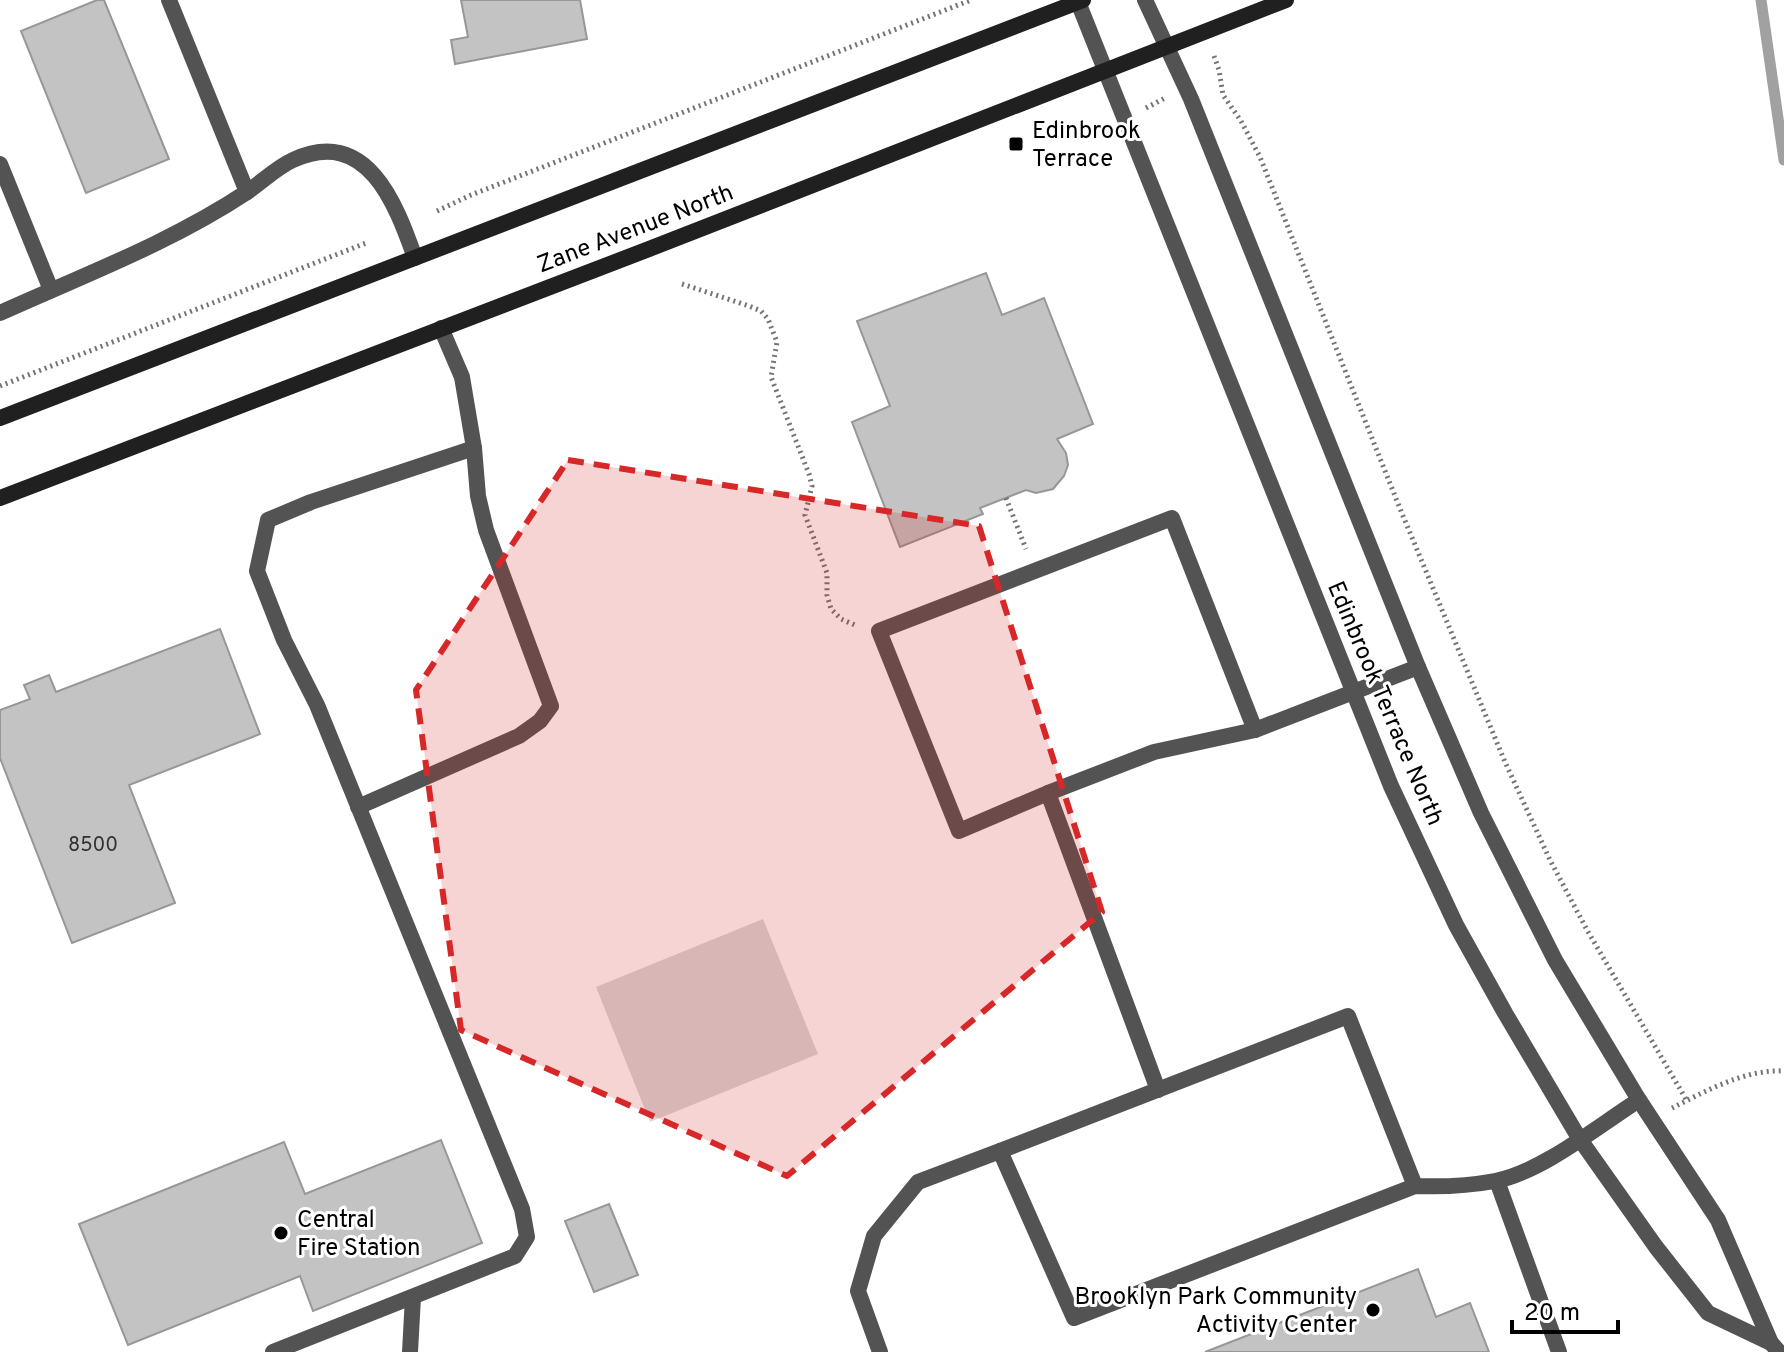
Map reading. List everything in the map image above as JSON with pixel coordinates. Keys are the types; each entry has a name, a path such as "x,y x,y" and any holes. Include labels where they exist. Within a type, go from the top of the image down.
{"main road":[{"name":"Zane Avenue North","path":"0,498 1286,0"},
{"path":"0,418 1079,1"}],"street":[{"path":"169,0 247,192"},
{"name":"Edinbrook Terrace North","path":"1145,0 1186,87 1418,667 1481,813 1555,960 1639,1100 1718,1220 1775,1348"},
{"name":"Edinbrook Terrace North","path":"1079,1 1391,786 1456,925 1579,1138 1656,1247 1708,1313 1775,1348"},
{"path":"0,313 164,242 204,221 291,161 309,154 348,156 368,166 384,185 415,258"},
{"path":"0,164 5,189 51,290"},
{"path":"358,807 519,736 540,721 551,706 486,530 478,496 474,448 462,377 441,328"},
{"path":"273,1352 515,1256 527,1237 522,1209 317,705 284,640 257,571 268,520 311,502 474,448"},
{"path":"1255,730 1172,518 879,631 959,831 1154,752 1255,730 1418,667"},
{"path":"1048,793 1158,1090"},
{"path":"880,1352 858,1291 874,1236 918,1182 1348,1016 1415,1186"},
{"path":"1000,1151 1074,1318 1415,1186 1444,1187 1497,1181 1547,1160 1639,1100"},
{"path":"1497,1181 1559,1352"},
{"path":"410,1352 413,1297"}],"path":[{"path":"437,211 971,0"},
{"path":"1089,137 1219,70 1223,95 1260,157 1505,762 1550,860 1587,930 1687,1101"},
{"path":"0,386 366,243"},
{"path":"682,284 761,311 774,330 777,342 771,377 809,474 811,494 805,515 827,573 827,595 831,609 853,625 879,631"},
{"path":"1006,498 1034,571"},
{"path":"1671,1109 1744,1076 1784,1071"}],"highlighted area":[{"path":"568,460 979,526 1102,912 787,1176 461,1030 416,690"}],"shaded area":[{"path":"763,919 818,1054 650,1122 596,987"}],"building":[{"path":"97,0 104,0 169,159 86,193 21,31"},
{"path":"461,0 580,0 587,39 455,64 451,40 468,37"},
{"path":"986,273 1002,315 1044,298 1093,424 1057,439 1066,453 1068,465 1064,476 1053,489 1036,493 1026,490 980,508 983,514 900,547 852,422 890,406 857,321"},
{"path":"220,629 260,734 129,785 175,903 72,943 0,758 0,710 30,699 24,685 49,675 56,692"},
{"name":"Central Fire Station","path":"441,1140 482,1243 313,1311 300,1276 128,1345 79,1224 284,1142 305,1194"},
{"path":"609,1204 638,1275 594,1292 565,1221"},
{"name":"Brooklyn Park Community Activity Center","path":"1418,1269 1436,1317 1470,1303 1489,1352 1205,1352"}],"waterway":[{"path":"1761,0 1784,160"}],"place":[{"name":"Edinbrook Terrace","path":"1016,144"},
{"name":"Central Fire Station","path":"281,1233"},
{"name":"Brooklyn Park Community Activity Center","path":"1373,1310"}]}
